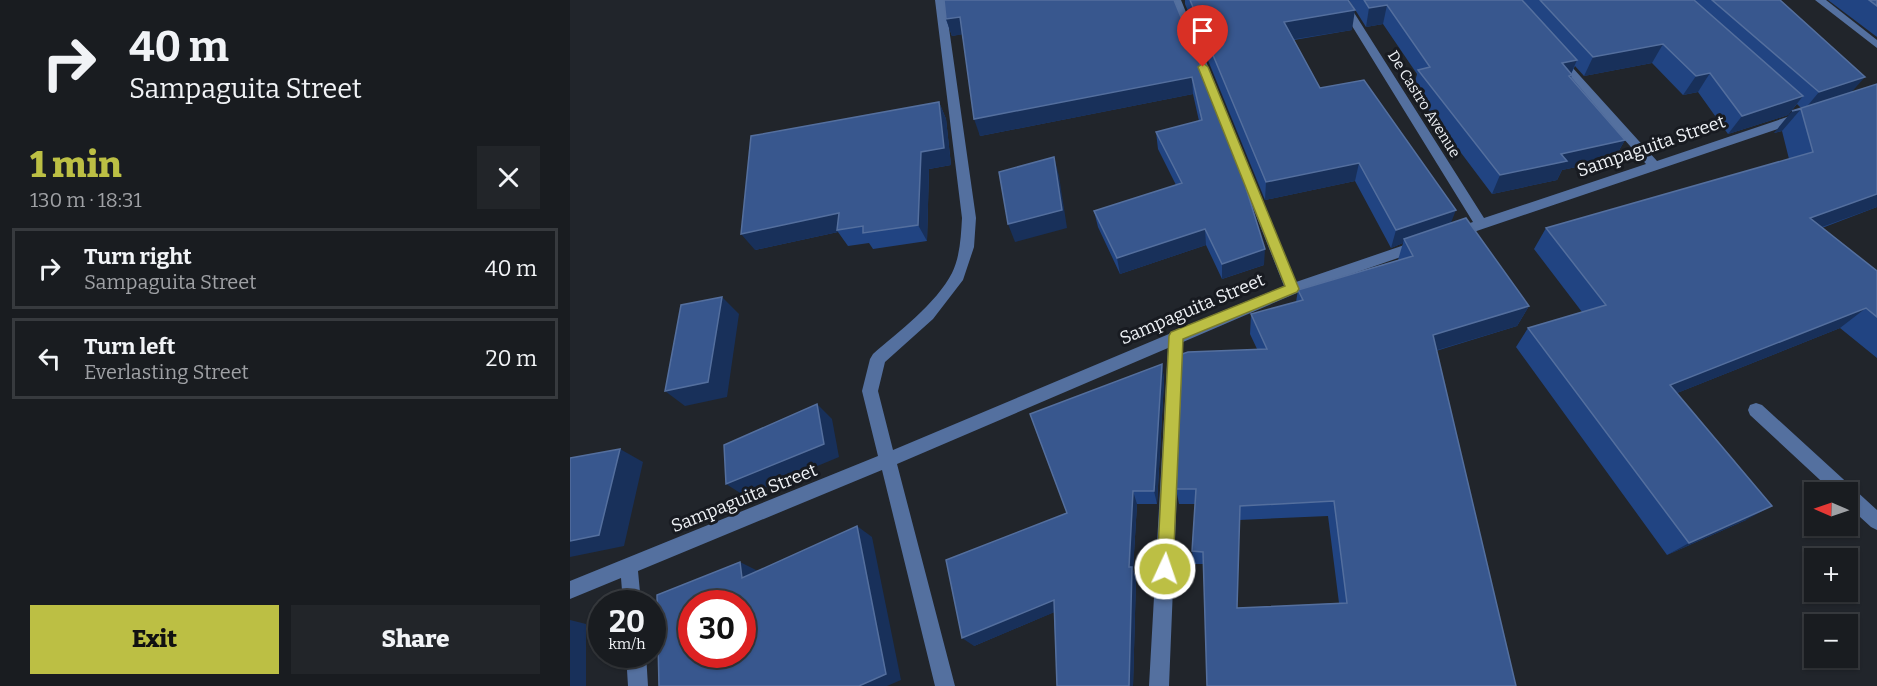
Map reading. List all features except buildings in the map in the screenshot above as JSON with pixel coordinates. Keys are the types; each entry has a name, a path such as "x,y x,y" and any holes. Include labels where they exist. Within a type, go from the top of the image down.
{"street":[{"path":"940,0 969,218 967,247 958,276 928,315 878,359 870,391 945,686"},
{"path":"1176,0 1292,289"},
{"name":"De Castro Avenue","path":"1341,0 1481,224"},
{"path":"1820,0 1877,45"},
{"path":"1553,52 1654,165"},
{"name":"Sampaguita Street","path":"570,590 888,460 1176,336 1292,289 1801,113"},
{"path":"1159,686 1176,336"},
{"path":"1756,410 1834,482"},
{"path":"1858,504 1877,521"},
{"path":"629,566 631,590"},
{"path":"637,668 638,686"}],"route":[{"path":"1165,569 1176,336 1292,289 1203,67"}]}
